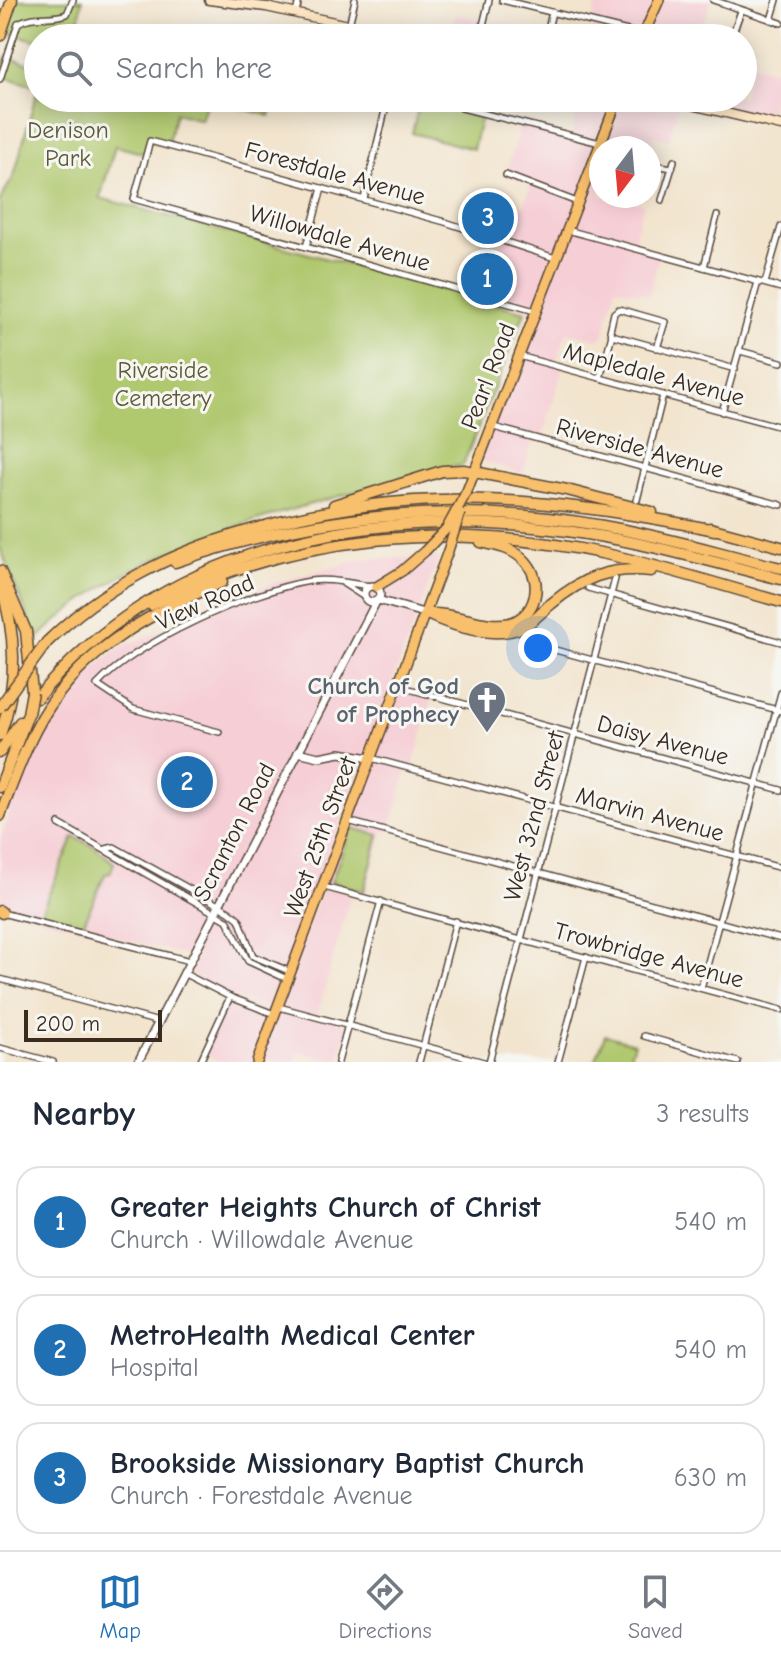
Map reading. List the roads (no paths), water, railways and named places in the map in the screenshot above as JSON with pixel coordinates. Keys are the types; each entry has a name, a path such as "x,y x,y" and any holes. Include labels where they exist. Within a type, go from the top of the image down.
{"highway":[{"path":"0,36 12,0"},
{"path":"0,707 47,642 98,599 152,565 442,471 474,471 567,490 781,547"},
{"path":"278,522 381,502 454,497 562,504 715,530"},
{"path":"98,599 144,575 222,546 324,523 407,514 514,515 578,522 781,568"},
{"path":"0,787 35,695 104,631 160,593 234,560 320,536 390,526 480,523 558,530 630,542 781,579"},
{"path":"104,631 164,599 295,552 392,537 470,536 542,543 626,558 781,602"},
{"path":"392,537 442,538 500,547 526,562 535,578 532,604 514,622 498,624 443,613 427,614"},
{"path":"0,816 50,703 97,651 166,608 224,582 350,542"},
{"path":"427,614 441,621 487,631 511,631 526,625 578,582 619,569 655,571 732,588"},
{"path":"0,571 26,631 35,695"},
{"path":"0,581 12,627 14,657 13,683 1,748"},
{"path":"1,748 22,728"}],"main road":[{"path":"209,0 247,2 345,24"},
{"path":"648,24 659,0"},
{"name":"Pearl Road","path":"603,136 612,112"},
{"path":"723,112 781,126"},
{"name":"Pearl Road","path":"468,487 489,426 589,175"},
{"path":"376,588 442,535 468,487"},
{"name":"West 25th Street","path":"257,1062 427,614 468,487"}],"street":[{"path":"0,79 18,23 32,18 62,17 67,14 73,0"},
{"path":"296,13 299,0"},
{"path":"349,24 355,0"},
{"path":"483,24 489,0"},
{"path":"502,0 598,24"},
{"path":"713,0 781,23"},
{"path":"771,20 777,0"},
{"path":"736,24 741,11"},
{"path":"549,24 552,12"},
{"path":"364,199 385,112"},
{"path":"478,112 589,140"},
{"name":"Forestdale Avenue","path":"134,199 150,141 503,239 555,258"},
{"path":"661,164 673,165 662,200"},
{"path":"506,175 577,202"},
{"path":"306,247 322,188"},
{"name":"Willowdale Avenue","path":"134,199 535,311"},
{"path":"704,267 717,216"},
{"path":"722,412 781,227"},
{"path":"566,230 781,288"},
{"path":"600,378 612,335 614,313 619,309 665,322 657,348"},
{"path":"612,335 735,369"},
{"path":"740,351 781,362"},
{"name":"Mapledale Avenue","path":"518,355 781,427"},
{"path":"637,500 663,395"},
{"name":"Riverside Avenue","path":"489,426 781,505"},
{"name":"West 32nd Street","path":"487,1062 615,579"},
{"name":"View Road","path":"219,732 133,709 97,685 134,655 229,607 308,582 340,582 376,588"},
{"path":"340,582 365,598 427,614"},
{"path":"365,598 376,588 401,606"},
{"name":"Scranton Road","path":"138,1062 377,601 376,588"},
{"path":"588,588 781,642"},
{"name":"Scranton Road","path":"365,598 366,620"},
{"path":"522,641 779,711"},
{"name":"Daisy Avenue","path":"398,685 781,790"},
{"path":"701,988 779,711 781,693"},
{"path":"298,752 319,757 340,753 370,758"},
{"name":"Marvin Avenue","path":"370,758 781,868"},
{"path":"347,820 781,939"},
{"path":"59,824 106,849 115,859 217,908 231,924 243,954 289,975"},
{"path":"106,849 114,847 161,871 174,886"},
{"name":"Trowbridge Avenue","path":"323,886 781,1010"},
{"path":"338,1062 381,901"},
{"path":"0,913 190,961"},
{"path":"419,1062 456,921"},
{"path":"558,1062 586,957"},
{"path":"183,973 230,997 487,1062"},
{"path":"0,979 159,1022"},
{"path":"200,1061 230,997"},
{"path":"644,1036 738,1062"},
{"path":"0,1048 53,1062"}],"place":[{"name":"Brookside Missionary Baptist Church","path":"488,218"},
{"name":"Greater Heights Church of Christ","path":"487,279"},
{"name":"Church of God of Prophecy","path":"487,734"},
{"name":"MetroHealth Medical Center","path":"187,782"}],"park label":[{"name":"Denison Park","path":"68,144"},
{"name":"Riverside Cemetery","path":"163,384"}]}
